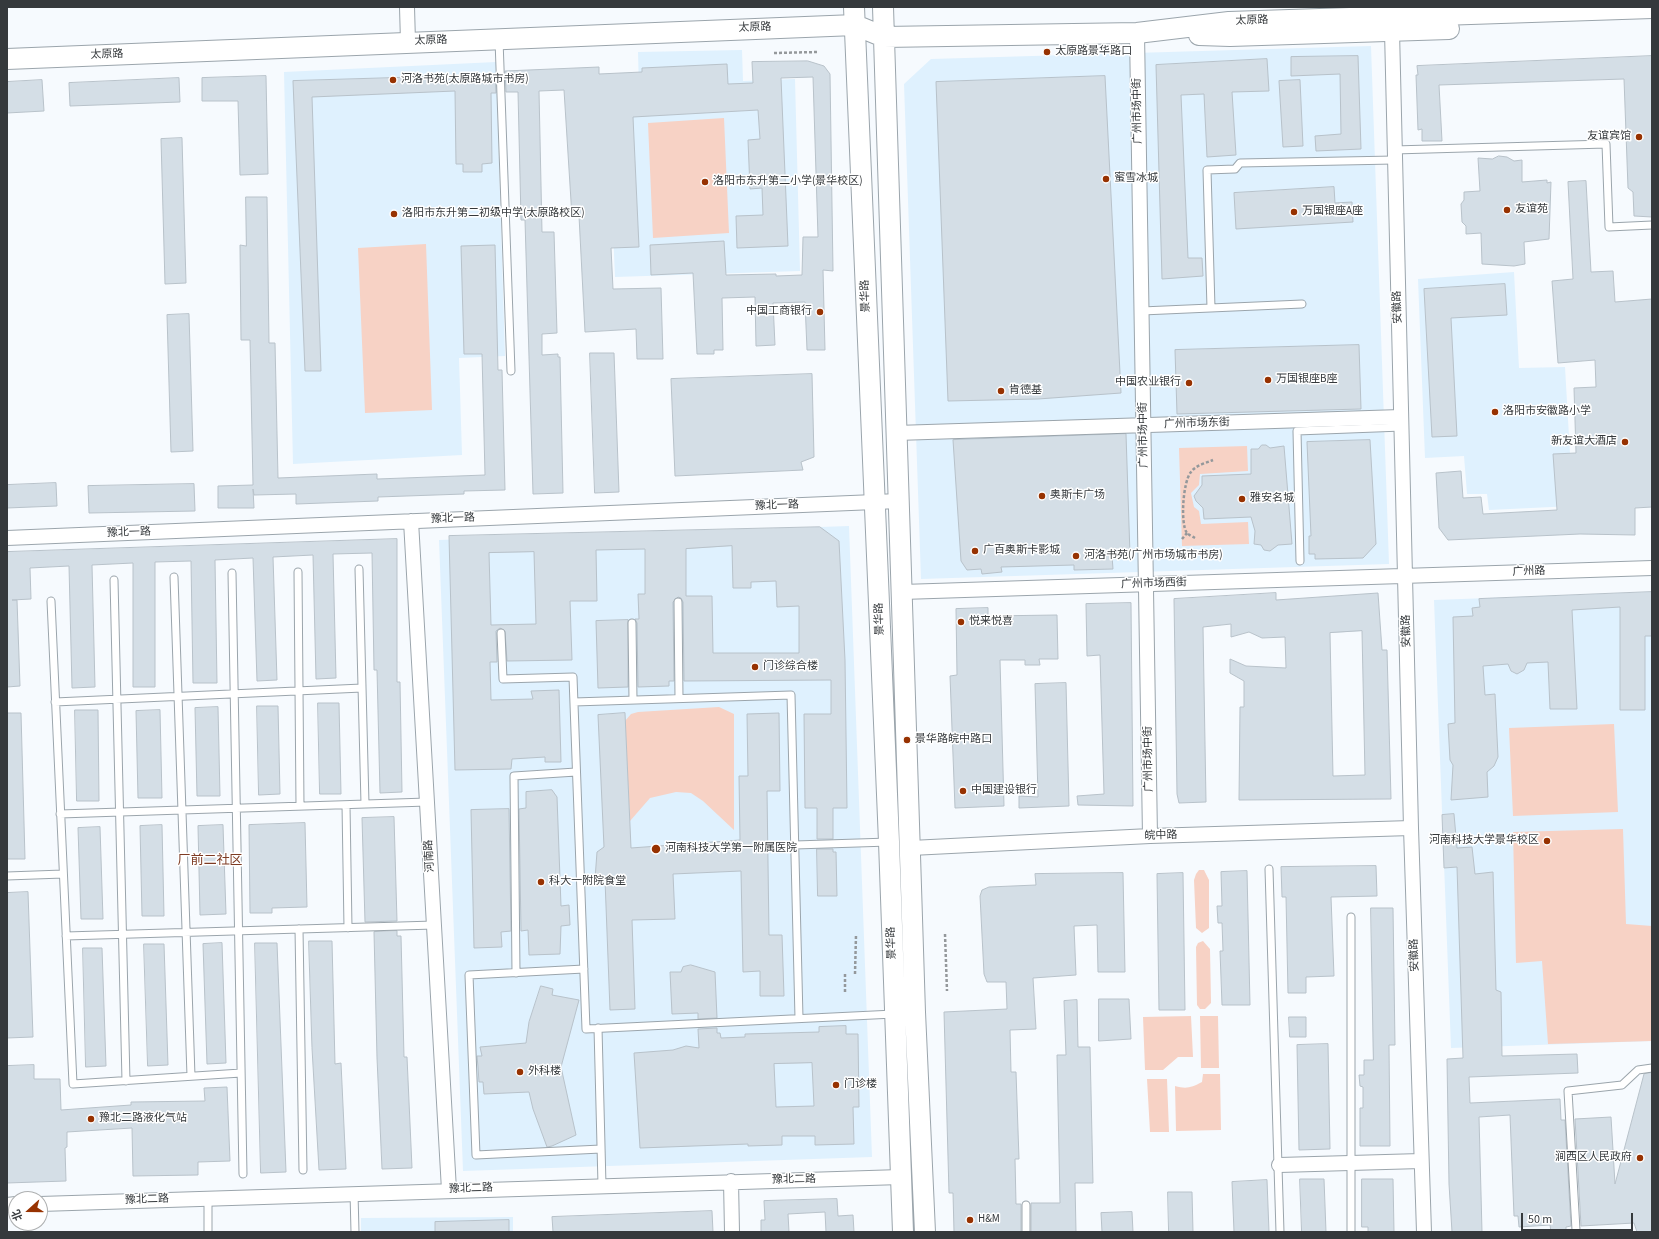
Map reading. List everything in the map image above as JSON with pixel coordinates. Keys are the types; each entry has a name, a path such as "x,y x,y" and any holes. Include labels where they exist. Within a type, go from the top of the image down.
{"main road":[{"path":"855,16 880,7"},
{"name":"景华路","path":"884,7 915,1012 925,1232"},
{"name":"太原路","path":"7,59 499,38 855,16 884,37 1137,33 1229,22 1652,8"},
{"name":"景华路","path":"855,16 889,842 903,1232"},
{"path":"1137,33 1230,36 1652,21"}],"street":[{"path":"407,7 408,42"},
{"name":"安徽路","path":"1392,31 1411,828 1424,1232"},
{"name":"广州市场中街","path":"1137,33 1150,836"},
{"name":"广州市场东街","path":"896,433 1144,425 1402,422"},
{"name":"豫北一路","path":"7,538 899,501"},
{"name":"河南路","path":"411,521 449,1190"},
{"name":"广州路","path":"1406,576 1652,568"},
{"name":"广州市场西街","path":"902,592 1406,576"},
{"name":"皖中路","path":"911,848 1150,836 1411,828"},
{"path":"1279,1165 1421,1161"},
{"name":"豫北二路","path":"48,1204 602,1185 901,1177"},
{"path":"731,1181 732,1232"}],"lane":[{"path":"499,38 511,370"},
{"path":"1212,308 1207,170 1235,169 1240,163 1606,144 1609,227 1652,225"},
{"path":"1142,311 1302,304"},
{"path":"1300,561 1297,431 1402,422"},
{"path":"359,569 365,804"},
{"path":"298,572 300,806"},
{"path":"232,573 243,1174"},
{"path":"174,577 191,1076"},
{"path":"114,580 126,1081"},
{"path":"51,601 73,1084 241,1073"},
{"path":"678,602 679,698"},
{"path":"632,624 633,700"},
{"path":"501,633 503,679 572,677 586,1029 894,1014"},
{"path":"55,702 362,688"},
{"path":"574,702 791,695 796,845 799,1018"},
{"path":"516,973 514,776 576,772"},
{"path":"60,814 427,802"},
{"path":"346,805 348,928"},
{"path":"796,845 889,842"},
{"path":"1269,869 1280,1232"},
{"path":"7,876 63,874"},
{"path":"1351,917 1351,1232"},
{"path":"66,936 434,925"},
{"path":"299,929 303,1170"},
{"path":"584,969 469,975 476,1155 601,1149"},
{"path":"598,1028 602,1185"},
{"path":"1576,1230 1568,1091 1622,1085 1638,1070 1652,1068"},
{"path":"354,1193 355,1232"},
{"path":"208,1198 208,1232"},
{"path":"1026,1205 1026,1232"}],"path":[{"path":"774,53 818,52"},
{"path":"1195,538 1187,533 1184,525 1183,491 1191,472 1201,464 1213,460"},
{"path":"1182,539 1187,533"},
{"path":"945,934 947,991"},
{"path":"856,935 856,974"},
{"path":"845,974 845,993"}],"shaded area":[{"path":"1371,46 1389,564 921,579 904,84 931,59"},
{"name":"洛阳市东升第二小学(景华校区)","path":"742,50 743,81 795,79 800,271 615,277 607,92 639,90 638,52"},
{"name":"洛阳市东升第二初级中学(太原路校区)","path":"496,62 505,356 459,358 462,455 293,464 284,72"},
{"path":"724,118 729,233 653,238 648,123"},
{"path":"426,244 432,410 365,413 358,248"},
{"name":"洛阳市安徽路小学","path":"1514,272 1519,368 1565,367 1573,506 1489,510 1487,494 1467,494 1464,456 1425,458 1418,279"},
{"path":"1247,446 1248,471 1200,474 1199,485 1191,493 1194,507 1199,511 1201,524 1248,522 1249,544 1182,546 1179,448"},
{"name":"河南科技大学第一附属医院","path":"849,526 872,1157 463,1171 439,540"},
{"name":"河南科技大学景华校区","path":"1652,592 1652,1041 1451,1048 1434,600"},
{"path":"719,707 734,714 734,830 703,801 691,793 676,792 650,798 630,821 625,721 631,714 638,712"},
{"path":"1614,724 1618,812 1513,816 1509,728"},
{"path":"1623,829 1626,924 1652,926 1652,1041 1548,1044 1542,961 1516,963 1513,832"},
{"path":"1199,870 1204,870 1209,880 1209,928 1202,933 1196,928 1194,880"},
{"path":"1203,941 1210,949 1211,1003 1205,1009 1200,1009 1197,1005 1196,947 1198,943"},
{"path":"1191,1016 1193,1057 1178,1057 1163,1070 1145,1070 1143,1017"},
{"path":"1200,1016 1218,1016 1219,1068 1201,1068"},
{"path":"1203,1074 1220,1074 1221,1130 1176,1131 1175,1086 1185,1088 1195,1086 1202,1082"},
{"path":"1147,1079 1167,1079 1169,1132 1150,1132"},
{"path":"513,1217 513,1232 361,1232 361,1218"}],"building":[{"path":"1358,56 1361,149 1316,151 1315,136 1341,134 1340,74 1291,76 1291,57"},
{"path":"1652,56 1652,217 1634,216 1633,192 1628,188 1624,79 1439,85 1442,141 1422,141 1422,129 1418,130 1417,66"},
{"path":"1267,59 1269,91 1232,92 1236,155 1207,157 1204,94 1181,95 1188,258 1202,258 1203,276 1162,279 1156,65"},
{"path":"808,61 824,66 830,74 833,271 823,270 825,350 807,350 805,302 773,303 775,345 756,346 755,297 722,298 723,350 714,350 714,354 697,354 693,273 651,275 650,245 724,241 726,275 802,275 803,237 818,237 813,77 781,78 788,246 737,248 736,216 763,215 762,188 750,189 748,140 760,139 758,110 633,117 639,247 611,248 613,289 661,288 663,359 637,359 636,329 585,332 579,216 572,217 564,90 539,91 542,232 554,232 557,333 542,334 542,355 558,354 558,357 560,357 563,493 533,494 525,220 521,220 518,92 506,92 505,71 599,67 599,74 642,72 642,68 727,64 728,84 753,83 752,62"},
{"path":"495,75 496,93 491,93 492,163 482,164 482,172 463,172 463,164 456,164 455,91 312,97 321,371 305,371 293,81"},
{"path":"266,76 268,174 240,175 238,101 202,101 202,78"},
{"path":"1105,76 1121,393 1038,399 948,401 936,82"},
{"path":"179,78 180,102 70,106 69,83"},
{"path":"42,80 44,111 7,113 7,82"},
{"path":"1300,80 1303,146 1283,147 1279,81"},
{"path":"182,138 186,283 165,284 161,139"},
{"name":"友谊苑","path":"1499,156 1507,157 1514,161 1522,160 1522,182 1547,180 1547,183 1551,182 1549,239 1524,242 1525,264 1514,266 1482,264 1481,233 1466,234 1466,226 1462,222 1461,204 1464,200 1464,192 1480,191 1478,158 1492,159"},
{"path":"1586,181 1591,272 1613,271 1615,302 1652,299 1652,507 1635,508 1635,535 1580,534 1448,540 1439,528 1436,473 1461,471 1463,498 1481,497 1483,514 1557,510 1553,454 1576,453 1574,388 1596,387 1595,360 1558,363 1552,281 1573,279 1568,182"},
{"name":"万国银座A座","path":"1334,187 1335,203 1352,202 1353,222 1236,229 1234,193"},
{"path":"246,197 267,197 269,343 275,343 278,478 377,474 377,479 485,475 482,354 464,354 461,246 495,245 498,370 502,370 505,490 464,491 464,494 378,497 378,501 296,504 296,494 254,495 253,489 254,508 218,508 218,486 253,485 250,340 241,340 240,245 246,246"},
{"path":"1505,284 1507,315 1451,318 1457,436 1432,437 1424,289"},
{"path":"189,314 193,451 171,452 167,315"},
{"name":"万国银座B座","path":"1359,345 1361,409 1177,414 1175,350"},
{"path":"590,353 614,353 619,492 595,493"},
{"path":"812,374 814,457 801,462 803,470 675,476 671,379"},
{"name":"奥斯卡广场","path":"1126,434 1130,555 1112,556 1113,569 1074,570 1074,565 1001,567 1002,572 982,574 981,569 967,570 961,561 953,440"},
{"path":"1370,440 1376,544 1363,558 1315,559 1315,554 1309,554 1309,536 1311,536 1307,442"},
{"name":"雅安名城","path":"1262,445 1266,445 1270,448 1284,446 1292,544 1278,545 1270,551 1264,550 1261,545 1254,544 1255,531 1251,517 1204,519 1203,508 1196,501 1194,496 1202,485 1202,476 1251,474 1251,449 1258,449"},
{"path":"56,483 57,506 7,508 7,485"},
{"path":"194,484 195,511 89,513 88,486"},
{"path":"820,527 839,541 845,660 847,808 833,808 833,839 817,839 817,808 805,808 804,714 831,714 831,680 684,681 683,602 681,598 678,597 673,602 674,681 669,681 669,686 638,687 637,623 635,619 639,619 638,594 645,594 645,549 596,550 597,601 570,601 572,660 507,661 505,631 500,628 496,631 497,662 490,662 491,700 533,699 531,691 559,690 561,762 545,762 545,757 512,759 511,769 455,770 449,536","holes":["732,546 733,588 751,588 751,582 776,581 777,607 799,606 799,653 713,653 712,596 686,596 686,549","534,552 536,624 491,625 489,553"]},
{"path":"397,539 397,682 400,682 402,792 380,793 377,670 374,670 372,553 333,554 336,678 316,679 313,555 273,557 277,680 257,681 253,558 215,560 217,683 193,683 191,561 155,562 155,687 133,687 133,563 92,565 95,687 72,688 69,566 30,568 31,599 12,600 17,600 20,686 7,687 7,552"},
{"path":"1652,592 1652,636 1645,636 1645,710 1620,710 1620,607 1572,610 1577,709 1550,709 1548,662 1527,663 1524,670 1517,674 1511,671 1508,664 1483,666 1485,695 1495,694 1498,757 1494,766 1487,772 1488,797 1451,800 1453,765 1450,760 1448,724 1455,723 1453,617 1473,616 1472,608 1480,607 1479,599"},
{"path":"1276,593 1276,600 1378,593 1382,650 1387,650 1391,799 1239,800 1240,707 1244,707 1244,681 1230,673 1230,659 1246,666 1286,668 1285,637 1262,638 1249,632 1231,637 1231,624 1203,627 1206,802 1179,803 1177,794 1174,599","holes":["1362,631 1365,775 1333,776 1330,633"]},
{"path":"1131,603 1133,806 1078,805 1077,796 1104,794 1100,655 1087,656 1086,604"},
{"path":"988,608 988,616 1057,615 1058,659 1039,659 1040,665 1025,665 1025,660 1000,660 1004,806 955,808 950,676 957,675 956,609"},
{"path":"628,620 628,687 598,688 596,621"},
{"path":"1066,683 1069,806 1019,808 1019,796 1038,797 1035,684"},
{"path":"318,703 339,703 341,794 320,794"},
{"path":"257,706 278,706 280,794 259,795"},
{"path":"218,707 220,796 197,796 195,708"},
{"path":"75,710 98,710 99,801 77,801"},
{"path":"160,710 162,798 138,798 136,711"},
{"path":"7,713 21,713 25,859 7,859"},
{"path":"625,713 631,848 740,840 739,776 748,776 747,714 779,713 780,791 767,791 769,935 782,935 784,996 760,996 760,971 743,972 741,871 673,874 675,919 632,920 635,1009 610,1010 605,880 595,879 597,852 604,847 598,715"},
{"name":"科大一附院食堂","path":"552,790 557,797 561,906 569,905 570,925 561,926 560,954 529,955 528,930 521,931 519,809 526,808 526,792"},
{"path":"509,809 511,931 501,932 502,947 474,948 471,810"},
{"path":"1454,814 1457,848 1472,847 1475,874 1493,872 1496,990 1501,992 1502,1056 1577,1054 1578,1073 1469,1077 1470,1103 1560,1099 1561,1120 1565,1120 1571,1226 1566,1227 1566,1232 1551,1232 1550,1225 1519,1227 1518,1216 1514,1216 1510,1115 1479,1117 1482,1232 1452,1232 1449,1184 1447,1059 1463,1058 1457,867 1444,868 1442,815"},
{"path":"394,817 397,921 365,922 362,818"},
{"path":"305,823 307,907 272,908 272,913 250,913 249,825"},
{"path":"162,825 164,916 142,916 140,826"},
{"path":"223,825 226,914 200,915 198,826"},
{"path":"100,827 103,919 81,919 78,828"},
{"path":"817,849 833,849 833,852 836,852 837,896 818,896"},
{"path":"1376,866 1377,896 1331,897 1334,976 1306,977 1306,993 1288,993 1286,897 1282,897 1281,867"},
{"path":"1247,871 1250,1005 1222,1005 1220,951 1223,951 1222,923 1218,923 1217,906 1222,906 1221,872"},
{"path":"1123,873 1125,972 1098,972 1097,925 1074,926 1076,975 1033,978 1036,1029 1010,1030 1011,1072 1016,1072 1019,1159 1015,1159 1016,1204 1021,1204 1021,1232 954,1232 953,1193 949,1193 944,1012 1007,1009 1006,982 987,982 984,974 980,896 982,890 989,887 1036,885 1035,874"},
{"path":"1183,873 1185,1010 1159,1010 1157,874"},
{"path":"28,892 33,1037 7,1038 7,893"},
{"path":"1371,908 1393,908 1395,1045 1389,1045 1390,1146 1360,1146 1360,1108 1363,1108 1363,1087 1360,1086 1359,1075 1364,1075 1364,1060 1373,1060"},
{"path":"397,931 397,936 401,936 404,1057 407,1057 412,1168 382,1169 377,1058 374,932"},
{"path":"309,941 332,941 335,1064 341,1063 346,1169 319,1170 312,1048"},
{"path":"222,943 226,1063 207,1064 203,944"},
{"path":"255,943 277,943 286,1172 261,1173"},
{"path":"144,944 164,944 168,1065 148,1066"},
{"path":"83,948 102,948 106,1066 86,1067"},
{"path":"691,965 715,972 717,1018 698,1019 698,1013 672,1014 670,972 681,972 683,967"},
{"name":"外科楼","path":"541,986 553,989 552,995 579,1000 561,1067 576,1135 547,1147 533,1109 529,1092 484,1094 483,1082 479,1082 477,1056 482,1056 480,1047 526,1043 529,1022"},
{"path":"1099,999 1129,999 1131,1039 1099,1041"},
{"path":"1077,1000 1078,1047 1090,1047 1093,1183 1075,1183 1076,1232 1031,1232 1031,1203 1060,1203 1057,1055 1066,1055 1064,1001"},
{"path":"1289,1017 1306,1017 1306,1037 1290,1037"},
{"path":"846,1026 846,1034 858,1034 859,1107 853,1107 854,1144 815,1145 815,1136 782,1136 782,1145 748,1146 748,1144 640,1148 634,1053 673,1050 686,1046 699,1048 698,1029 717,1028 717,1033 720,1033 721,1038 745,1037 745,1034 819,1032 819,1027","holes":["812,1063 814,1106 776,1107 774,1064"]},
{"path":"1328,1044 1330,1149 1299,1150 1297,1045"},
{"path":"34,1065 34,1079 60,1079 61,1110 131,1105 131,1102 205,1101 204,1088 227,1087 230,1161 198,1162 198,1175 133,1176 132,1128 67,1132 67,1147 65,1148 66,1181 7,1183 7,1066"},
{"path":"1652,1073 1652,1232 1637,1232 1634,1223 1581,1226 1575,1119 1611,1117 1615,1184 1644,1074"},
{"path":"1300,1179 1324,1179 1326,1232 1302,1232"},
{"path":"1362,1179 1393,1179 1394,1232 1368,1232 1368,1227 1362,1227"},
{"path":"1267,1180 1269,1232 1234,1232 1232,1182"},
{"path":"1168,1192 1192,1192 1193,1232 1169,1232"},
{"path":"837,1199 838,1216 853,1215 854,1232 826,1232 825,1212 788,1214 789,1232 761,1232 761,1220 765,1220 764,1201"},
{"path":"712,1211 713,1232 553,1232 552,1217"},
{"path":"1132,1212 1133,1232 1102,1232 1101,1213"},
{"path":"509,1220 509,1232 435,1232 435,1222"}],"place":[{"name":"太原路景华路口","path":"1047,52"},
{"name":"河洛书苑(太原路城市书房)","path":"393,80"},
{"name":"友谊宾馆","path":"1639,137"},
{"name":"蜜雪冰城","path":"1106,179"},
{"name":"洛阳市东升第二小学(景华校区)","path":"705,182"},
{"name":"友谊苑","path":"1507,210"},
{"name":"万国银座A座","path":"1294,212"},
{"name":"洛阳市东升第二初级中学(太原路校区)","path":"394,214"},
{"name":"中国工商银行","path":"820,312"},
{"name":"万国银座B座","path":"1268,380"},
{"name":"中国农业银行","path":"1189,383"},
{"name":"肯德基","path":"1001,391"},
{"name":"洛阳市安徽路小学","path":"1495,412"},
{"name":"新友谊大酒店","path":"1625,442"},
{"name":"奥斯卡广场","path":"1042,496"},
{"name":"雅安名城","path":"1242,499"},
{"name":"广百奥斯卡影城","path":"975,551"},
{"name":"河洛书苑(广州市场城市书房)","path":"1076,556"},
{"name":"悦来悦喜","path":"961,622"},
{"name":"门诊综合楼","path":"755,667"},
{"name":"景华路皖中路口","path":"907,740"},
{"name":"中国建设银行","path":"963,791"},
{"name":"河南科技大学景华校区","path":"1547,841"},
{"name":"河南科技大学第一附属医院","path":"656,849"},
{"name":"科大一附院食堂","path":"541,882"},
{"name":"外科楼","path":"520,1072"},
{"name":"门诊楼","path":"836,1085"},
{"name":"豫北二路液化气站","path":"91,1119"},
{"name":"涧西区人民政府","path":"1640,1158"},
{"name":"H&M","path":"970,1220"}],"district":[{"name":"厂前二社区","path":"210,861"}]}
